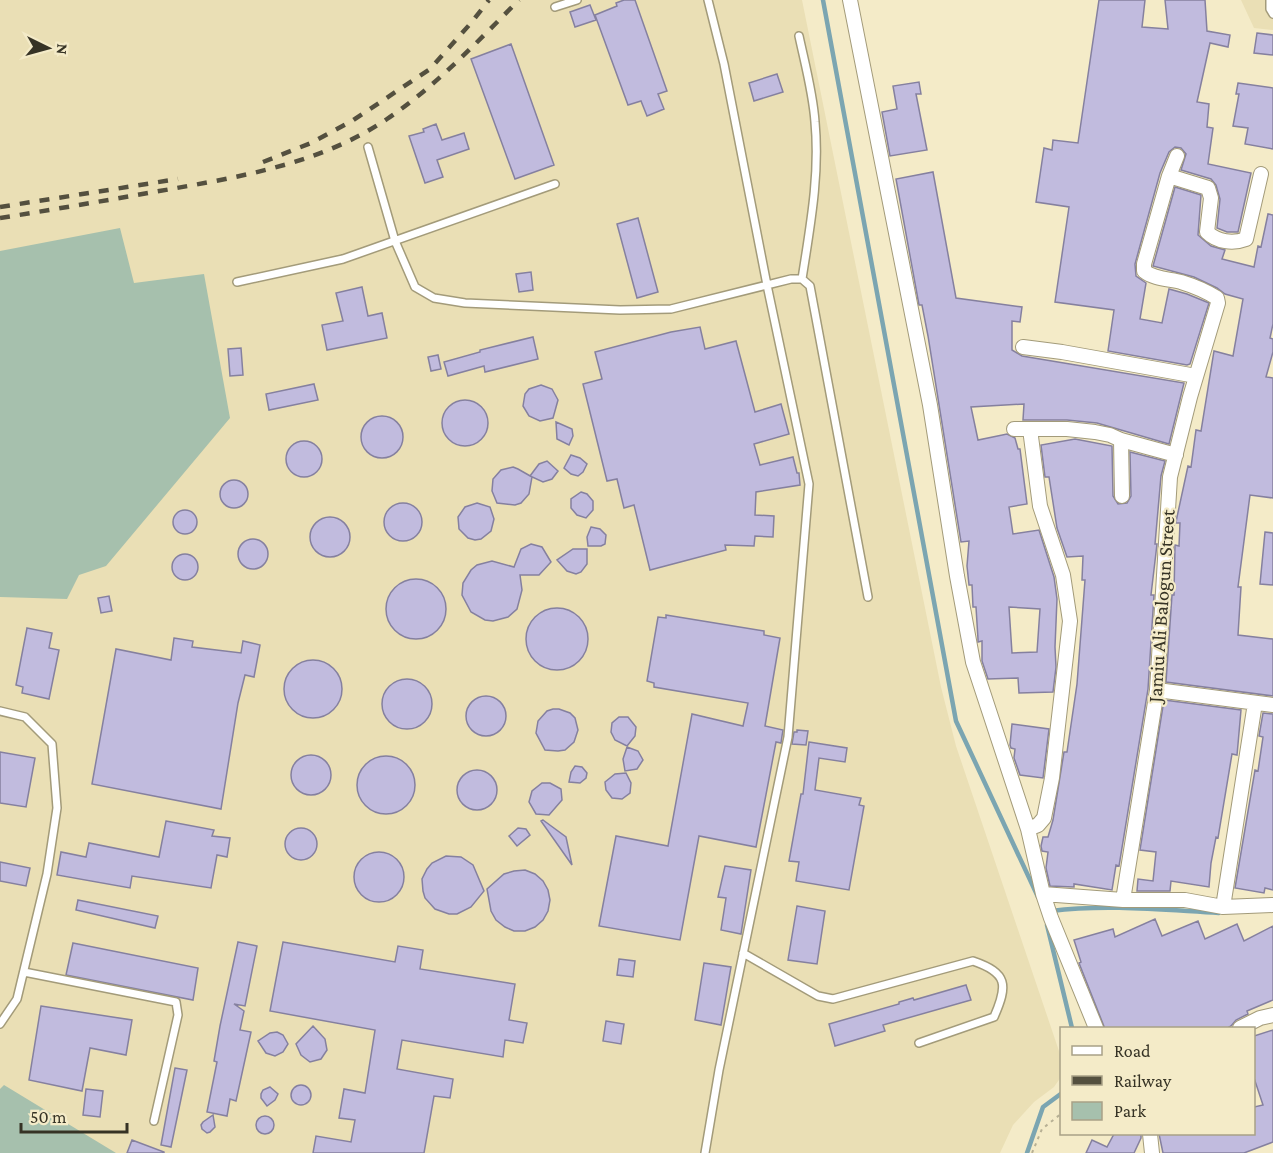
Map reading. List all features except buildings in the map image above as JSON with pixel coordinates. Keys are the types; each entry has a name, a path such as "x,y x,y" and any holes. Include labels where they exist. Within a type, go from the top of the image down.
{"street":[{"path":"850,0 930,405 973,662 1028,828 1047,906 1095,1027"},
{"path":"1177,156 1169,176 1208,188 1211,198 1207,232 1220,239 1236,243 1246,239 1261,174"},
{"name":"Jamiu Ali Balogun Street","path":"1123,900 1157,690 1170,477 1196,376 1215,317 1217,298 1199,288 1150,276 1144,271 1169,176"},
{"path":"1023,347 1196,376"},
{"path":"1014,429 1095,432 1176,455"},
{"path":"1028,828 1038,825 1044,818 1052,778 1070,621 1063,575 1040,506 1030,429"},
{"path":"1121,440 1122,496"},
{"path":"1157,690 1273,705"},
{"path":"1223,907 1255,703"},
{"path":"1047,906 1123,900 1185,900 1223,907 1273,905"},
{"path":"1244,1027 1260,1018 1273,1015"},
{"path":"1150,1135 1152,1153"}],"lane":[{"path":"555,7 577,0"},
{"path":"705,1153 719,1070 788,736 809,484 724,64 708,0"},
{"path":"1270,0 1270,9 1273,14"},
{"path":"799,36 815,121 816,163 814,207 802,279"},
{"path":"368,147 395,241 415,287 434,298 465,303 620,310 670,309 790,279 802,279 810,286 868,597"},
{"path":"237,282 343,259 555,184"},
{"path":"0,711 25,717 52,744 57,808 47,874 17,999 0,1024"},
{"path":"743,953 819,996 833,999 974,961 992,967 1000,977 1004,990 994,1017 919,1043"},
{"path":"24,972 176,1002 178,1015 154,1121"}],"path":[{"path":"1032,1153 1042,1130 1060,1115"}],"shaded area":[{"path":"0,0 802,0 941,687 956,746 1060,1054 1060,1078 1054,1087 1034,1102 1013,1125 1000,1153 0,1153"},
{"path":"1241,0 1273,0 1273,30 1254,28"}],"green space":[{"path":"120,228 134,283 204,274 230,418 106,566 79,575 67,599 0,597 0,251"},
{"path":"4,1085 116,1153 0,1153 0,1089"}],"waterway":[{"path":"823,0 956,721 1038,897"},
{"path":"1051,911 1114,908 1219,913"},
{"path":"1047,925 1072,1027"},
{"path":"1027,1153 1043,1107 1060,1094"}],"railway":[{"path":"263,162 311,143 352,121 430,69 489,0"},
{"path":"0,218 227,179 310,157 337,146 363,134 405,106 456,63 519,0"},
{"path":"0,207 178,179"}]}
